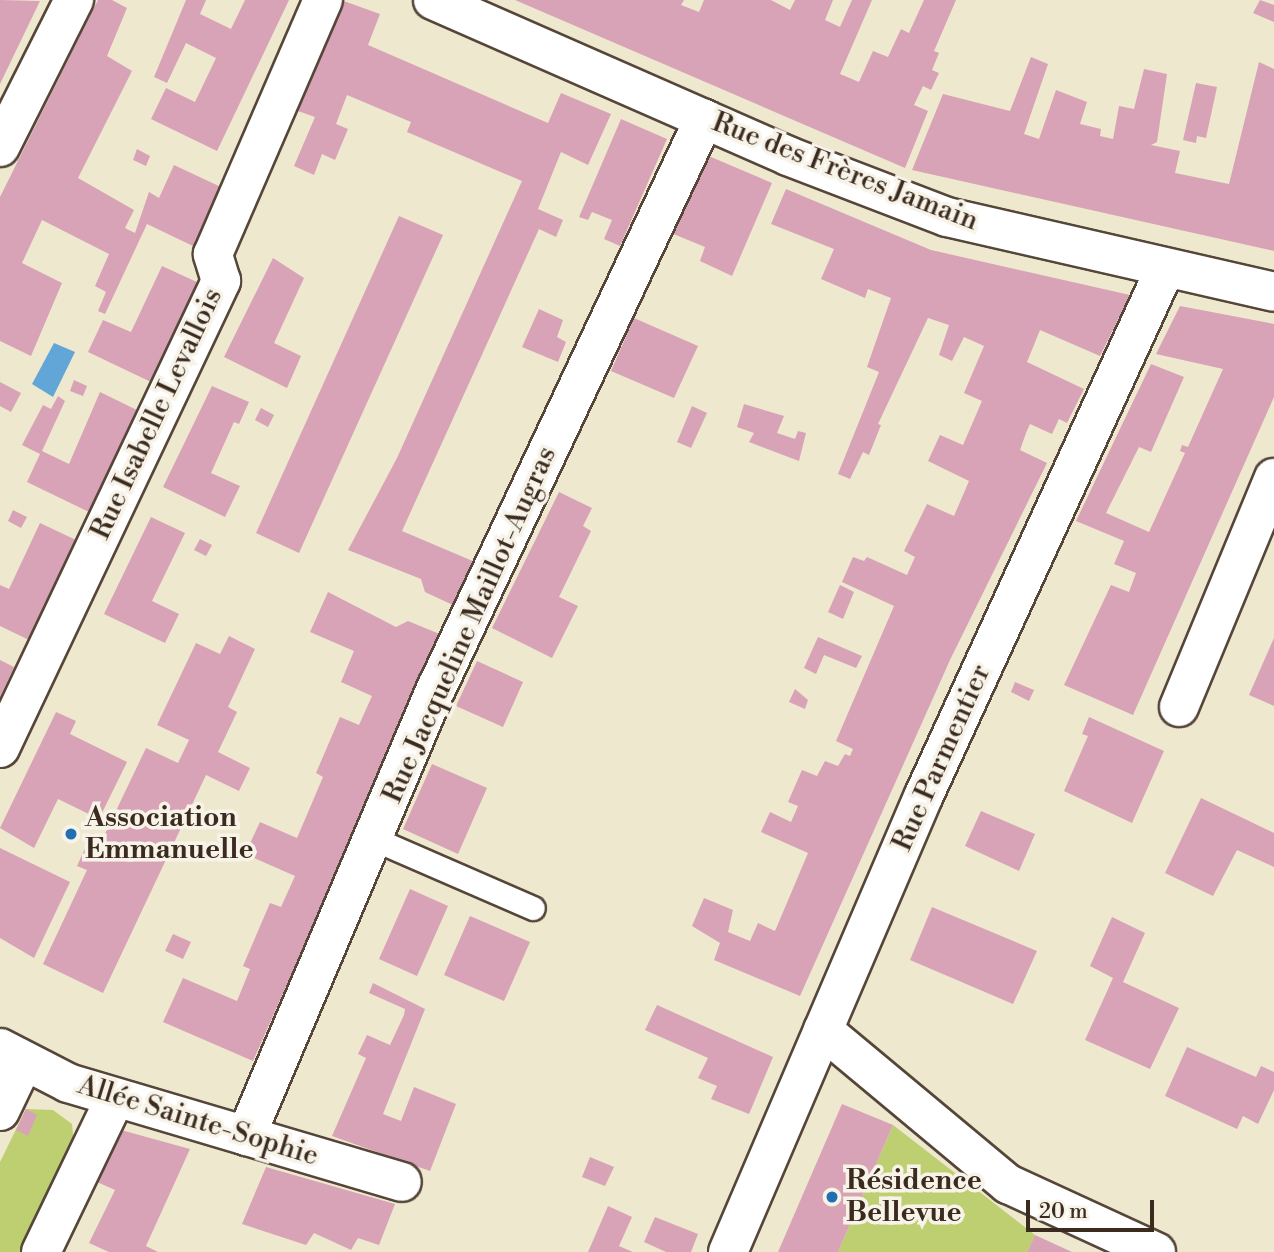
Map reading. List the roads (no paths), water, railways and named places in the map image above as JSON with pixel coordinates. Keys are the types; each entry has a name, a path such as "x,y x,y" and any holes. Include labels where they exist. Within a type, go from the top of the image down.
{"street":[{"path":"0,147 74,0"},
{"name":"Rue Isabelle Levallois","path":"0,748 221,281 213,254 323,0"},
{"name":"Rue des Frères Jamain","path":"433,0 704,119 947,217 1274,292"},
{"name":"Rue Jacqueline Maillot-Augras","path":"246,1136 437,687 704,119"},
{"name":"Rue Parmentier","path":"728,1252 924,795 1165,269"},
{"path":"1179,707 1274,478"},
{"path":"823,1030 1008,1184 1156,1252"},
{"path":"0,1111 11,1055"},
{"name":"Allée Sainte-Sophie","path":"11,1055 115,1098 402,1181"},
{"path":"41,1252 115,1098"}],"lane":[{"path":"377,832 533,908"}],"water":[{"path":"54,343 75,352 53,397 32,384"}],"place":[{"name":"Association Emmanuelle","path":"71,834"},
{"name":"Résidence Bellevue","path":"832,1197"}]}
